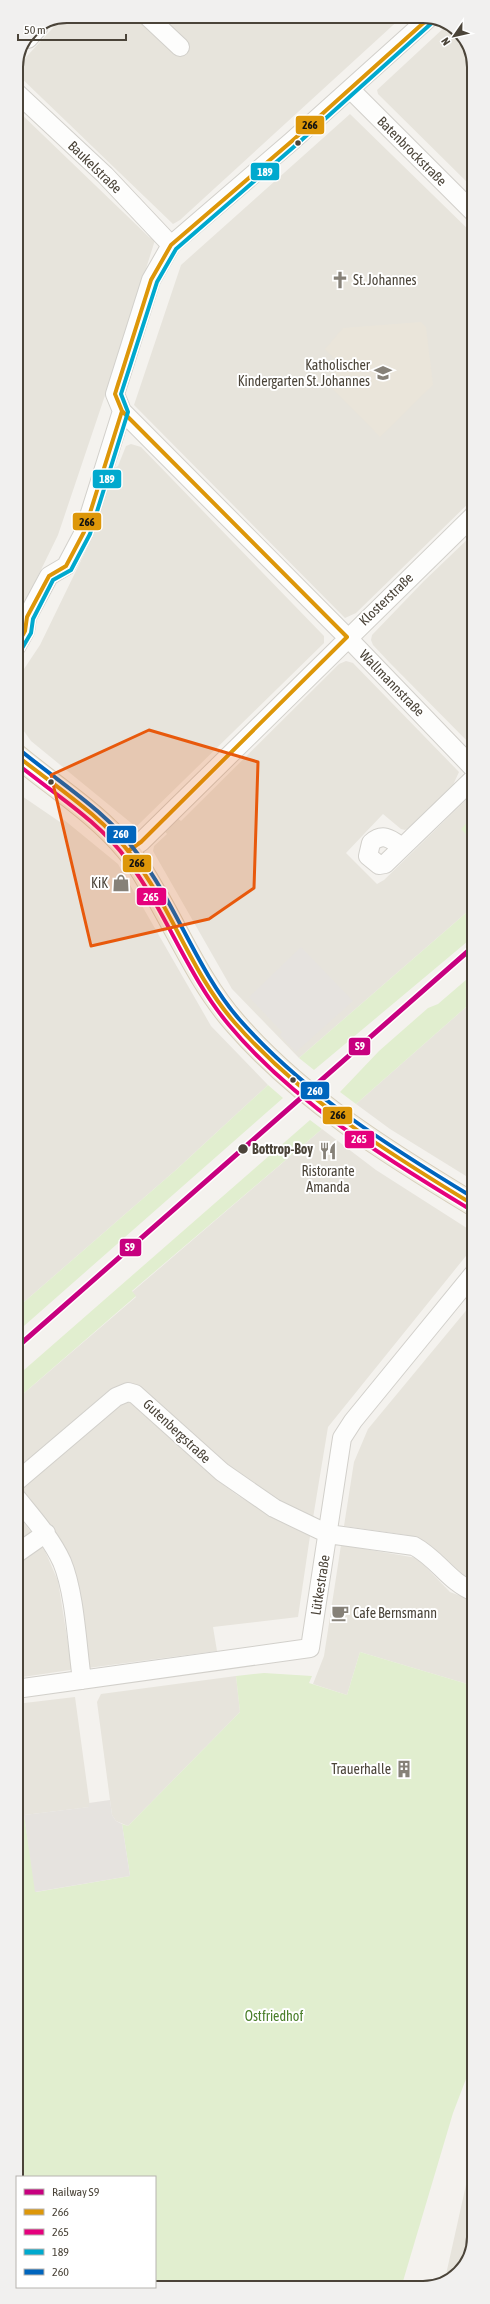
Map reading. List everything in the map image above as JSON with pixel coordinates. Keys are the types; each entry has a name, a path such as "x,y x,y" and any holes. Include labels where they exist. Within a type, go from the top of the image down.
{"main road":[{"path":"23,761 91,816 128,851 142,871 223,1009 263,1054 325,1106 395,1157 467,1201"}],"street":[{"path":"154,23 180,47"},
{"path":"23,635 28,618 49,576 66,566 84,532 122,411 114,394 151,280 171,245 208,215 423,23"},
{"name":"Batenbrockstraße","path":"350,89 467,207"},
{"name":"Baukelstraße","path":"23,99 105,176 171,245"},
{"name":"Wallmannstraße","path":"122,411 347,637 467,762"},
{"name":"Klosterstraße","path":"128,851 141,842 347,637 467,521"},
{"path":"402,848 467,785"},
{"name":"Lütkestraße","path":"23,1688 310,1648 342,1438 353,1421 467,1282"},
{"name":"Gutenbergstraße","path":"23,1476 116,1397 128,1392 141,1397 201,1453 244,1489 274,1508 328,1534 414,1546 426,1553 460,1586 467,1589"},
{"path":"23,1505 46,1533 66,1575 82,1680"},
{"path":"23,1549 46,1533"}],"highlighted area":[{"path":"149,730 258,762 254,888 209,919 91,946 51,775"}],"shaded area":[{"path":"67,23 147,23 181,55 189,47 164,23 395,23 180,220 173,224 23,80 24,59 56,25"},
{"path":"444,28 458,40 465,53 467,62 467,182 378,94 377,90"},
{"path":"350,114 467,228 467,505 356,613 345,618 134,405 181,265"},
{"path":"23,116 149,237 155,240 123,342 58,535 23,607"},
{"name":"Katholischer Kindergarten St. Johannes","path":"421,322 426,327 433,385 380,437 325,381 341,366 325,349 343,328"},
{"path":"131,444 141,447 324,636 324,643 136,827 31,741 23,730 23,670 40,645 91,540 114,468 118,466 126,446"},
{"path":"467,540 467,741 389,662 373,645 371,640 372,635 424,581"},
{"path":"346,661 353,663 459,772 453,785 413,826 405,830 401,829 383,814 346,853 377,884 384,880 467,799 467,912 299,1058 232,989 153,851 154,846 167,834 164,830 177,818 181,821 339,664"},
{"path":"23,797 60,822 63,819 118,864 211,1026 268,1085 177,1169 23,1303"},
{"path":"301,947 353,1001 296,1052 280,1035 282,1032 249,997"},
{"path":"467,1006 467,1177 390,1129 356,1104"},
{"path":"322,1129 376,1170 467,1228 467,1255 328,1427 312,1519 241,1479 139,1389 23,1467 23,1394 136,1297 132,1292"},
{"path":"467,1309 467,1578 422,1540 407,1535 344,1526 354,1462 368,1429"},
{"path":"122,1401 131,1401 217,1480 237,1495 271,1516 310,1536 298,1617 213,1627 217,1651 88,1668 79,1617 23,1494 23,1487"},
{"path":"23,1521 45,1551 58,1581 72,1668 70,1670 23,1677"},
{"path":"341,1545 417,1558 450,1592 467,1598 467,1684 360,1652 347,1695 313,1684 324,1656"},
{"path":"236,1676 240,1712 128,1826 116,1821 112,1815 97,1702 101,1694"},
{"path":"75,1697 90,1807 23,1815 23,1703"},
{"path":"110,1800 112,1815 116,1821 122,1824 130,1876 35,1892 24,1815 89,1807 89,1803"},
{"path":"467,2180 467,2237 464,2254 456,2266 446,2274"}],"green space":[{"path":"467,823 467,835 461,829"},
{"path":"467,912 467,942 314,1070 299,1058"},
{"path":"467,979 467,1006 356,1104 340,1092 379,1051 428,1008 438,1004"},
{"path":"268,1085 283,1098 23,1327 23,1303 177,1169"},
{"path":"310,1120 322,1129 132,1291 136,1296 23,1394 23,1371"},
{"name":"Ostfriedhof","path":"360,1652 467,1684 467,2076 453,2113 403,2281 156,2281 156,2176 23,2176 23,1815 36,1892 130,1876 122,1824 128,1826 240,1712 236,1676 264,1673 312,1676 309,1683 347,1695"}],"rail line":[{"name":"S9","path":"23,1342 467,952"}],"transit line":[{"name":"266","path":"128,851 141,842 347,637 122,411 115,394 151,280 171,245 292,141 423,23"},
{"name":"189","path":"23,647 31,633 33,619 53,580 71,570 90,534 128,412 121,394 157,282 176,249 296,145 431,24"},
{"name":"266","path":"23,635 27,617 49,576 66,566 84,532 122,411 115,394 119,381"},
{"name":"260","path":"23,752 82,798 125,838 151,873 164,894 198,958 224,1000 239,1019 265,1046 320,1095 350,1118 380,1139 467,1194"},
{"name":"266","path":"23,760 92,814 120,841 146,876 159,897 194,962 220,1004 261,1051 317,1100 347,1123 378,1145 467,1201"},
{"name":"265","path":"23,768 104,833 128,861 142,881 201,986 214,1006 229,1025 282,1080 342,1127 406,1170 467,1208"}],"place":[{"name":"St. Johannes","path":"340,280"},
{"name":"Katholischer Kindergarten St. Johannes","path":"383,373"},
{"name":"KiK","path":"121,883"},
{"name":"Bottrop-Boy","path":"243,1149"},
{"name":"Ristorante Amanda","path":"328,1151"},
{"name":"Cafe Bernsmann","path":"340,1613"},
{"name":"Trauerhalle","path":"404,1769"}]}
